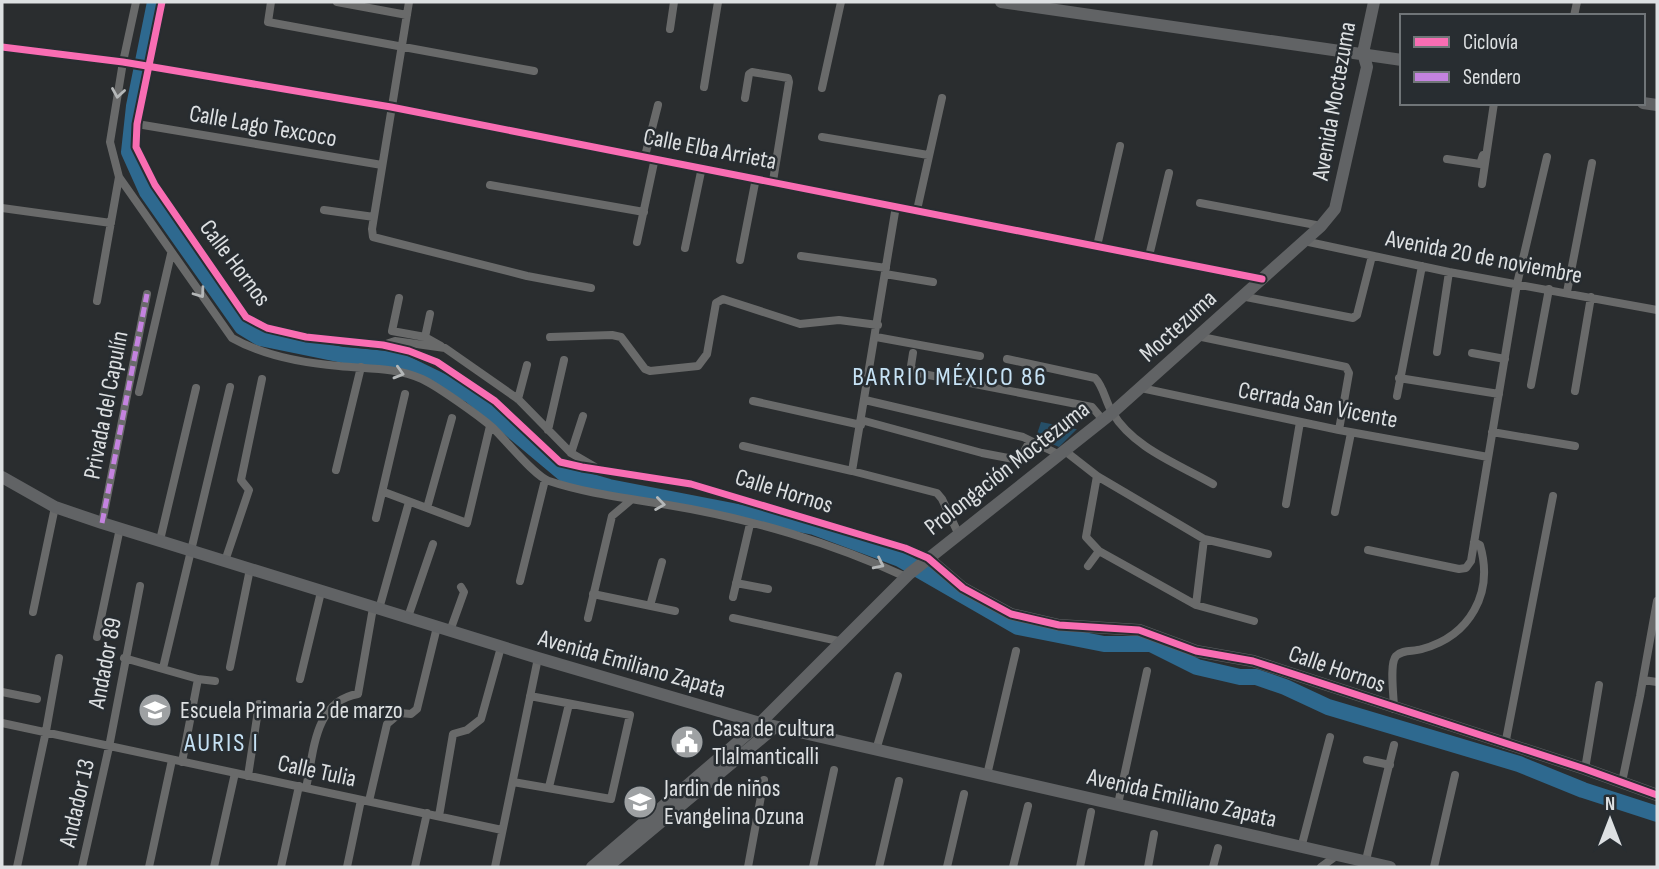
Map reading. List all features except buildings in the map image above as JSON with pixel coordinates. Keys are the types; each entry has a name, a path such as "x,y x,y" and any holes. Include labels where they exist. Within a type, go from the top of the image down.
{"street":[{"path":"136,2 110,142 119,177 232,338 251,349 268,354 337,366 381,368 422,379 490,426 545,480 750,524 867,559 907,576"},
{"name":"Calle Hornos","path":"162,2 147,66 135,147 155,185 246,317 267,328 306,337 383,345 437,362 495,401 560,462 691,484 905,548 963,588 1011,614 1059,625 1139,629 1196,651 1253,661 1657,795"},
{"path":"271,2 268,22 534,71"},
{"path":"337,2 407,15"},
{"path":"409,2 373,237 513,273 591,288"},
{"path":"670,29 674,2"},
{"path":"704,87 719,2"},
{"path":"822,88 841,2"},
{"path":"1001,2 1400,60"},
{"name":"Avenida Moctezuma","path":"1335,209 1367,66 1363,53 1374,2"},
{"name":"Calle Elba Arrieta","path":"2,47 124,62 391,107 1262,279"},
{"path":"745,98 749,74 752,72 788,78 773,181"},
{"path":"917,210 942,98"},
{"path":"1482,184 1494,105"},
{"path":"645,156 658,106"},
{"name":"Calle Lago Texcoco","path":"137,124 382,165"},
{"path":"822,137 928,155"},
{"path":"1447,159 1480,164 1487,142"},
{"path":"1097,246 1120,146"},
{"path":"1368,550 1459,569 1466,568 1471,561 1517,284 1547,157"},
{"path":"638,242 655,158"},
{"path":"1567,292 1592,163"},
{"path":"685,248 702,167"},
{"path":"1149,256 1169,173"},
{"path":"97,301 119,177"},
{"path":"740,260 756,178"},
{"path":"490,185 644,212"},
{"path":"1200,203 1321,226"},
{"path":"852,471 896,206"},
{"path":"2,208 111,223"},
{"path":"324,209 374,217"},
{"name":"Moctezuma","path":"1141,388 1321,226 1335,209"},
{"name":"Avenida 20 de noviembre","path":"1304,241 1449,272 1657,310"},
{"path":"139,392 171,254"},
{"path":"801,256 933,282"},
{"path":"1241,296 1353,318 1357,315 1372,256"},
{"path":"1397,396 1422,266"},
{"path":"1437,352 1449,272"},
{"path":"1531,385 1549,289"},
{"name":"Privada del Capulín","path":"102,523 147,294"},
{"path":"1575,391 1591,297"},
{"path":"398,298 392,331 425,337 445,348 518,399 571,453 599,469"},
{"path":"551,337 621,337 645,369 650,370 698,366 707,354 716,303 723,299 800,324 839,320 878,325"},
{"path":"425,337 430,314"},
{"path":"1198,336 1346,367 1349,373 1339,430"},
{"path":"876,337 980,356"},
{"path":"383,345 395,341 445,348"},
{"path":"913,353 913,372 1092,407 1138,442 1213,484"},
{"path":"1472,353 1505,359"},
{"path":"1007,359 1095,378 1099,382 1107,416"},
{"path":"548,430 564,360"},
{"path":"518,399 527,365"},
{"path":"336,470 361,367"},
{"path":"1399,378 1499,394"},
{"path":"225,561 249,490 241,480 262,379"},
{"path":"163,668 230,387"},
{"path":"160,540 196,388"},
{"name":"Prolongación Moctezuma","path":"602,865 760,723 907,576 1141,388"},
{"name":"Cerrada San Vicente","path":"1141,388 1351,433 1488,457"},
{"path":"376,518 405,394"},
{"path":"865,400 1030,441 1063,453 1204,539 1268,554"},
{"path":"753,401 861,422 1019,460 1030,441"},
{"path":"571,453 583,416"},
{"path":"427,508 452,418"},
{"path":"1286,504 1300,422"},
{"path":"384,492 467,523 490,426"},
{"path":"1492,432 1576,446"},
{"path":"1335,512 1351,433"},
{"path":"743,446 937,494 959,535"},
{"path":"1097,476 1086,537 1099,551 1196,605 1254,621"},
{"name":"Avenida Emiliano Zapata","path":"2,477 55,507 102,523 538,658 760,723 1118,804 1365,865 1390,867"},
{"path":"520,581 545,480"},
{"path":"1505,745 1553,496"},
{"path":"587,618 612,516 631,500"},
{"path":"281,867 321,719 344,696 358,694 376,608 409,502"},
{"path":"33,612 55,507"},
{"path":"733,597 750,524"},
{"path":"97,637 120,528"},
{"path":"1196,605 1204,539"},
{"path":"1394,709 1392,663 1397,654 1419,650 1450,639 1476,609 1484,558 1480,545 1474,542"},
{"path":"408,617 433,544"},
{"path":"1088,566 1099,551"},
{"path":"650,606 662,562"},
{"path":"230,667 250,569"},
{"path":"736,583 768,589"},
{"name":"Andador 89","path":"109,747 139,586"},
{"path":"450,631 464,592 461,587"},
{"path":"300,678 321,592"},
{"path":"593,594 675,611"},
{"path":"1622,782 1657,601"},
{"path":"733,618 843,642"},
{"path":"347,867 387,724 400,713 411,714 417,709 437,627"},
{"path":"439,816 453,734 467,730 481,719 502,647"},
{"path":"987,775 1016,651"},
{"path":"17,867 59,658"},
{"path":"124,658 198,679 215,681"},
{"path":"495,867 538,658"},
{"path":"1118,804 1147,671"},
{"path":"876,750 898,676"},
{"path":"182,762 198,679"},
{"path":"1643,680 1657,682"},
{"path":"1585,769 1599,685"},
{"path":"2,692 37,699"},
{"path":"513,782 611,799 630,715 530,696"},
{"path":"248,776 260,704"},
{"path":"549,787 569,704"},
{"name":"Calle Tulia","path":"2,723 502,830"},
{"name":"Prolongación Moctezuma","path":"602,865 775,727"},
{"path":"1301,848 1330,737"},
{"path":"1365,865 1394,745"},
{"name":"Andador 13","path":"82,867 109,747"},
{"path":"149,867 173,760"},
{"path":"1367,760 1390,765"},
{"path":"813,867 834,770"},
{"path":"215,867 235,773"},
{"path":"1434,867 1455,775"},
{"path":"748,867 764,780"},
{"path":"879,867 899,781"},
{"path":"947,867 964,794"},
{"path":"1013,867 1028,806"},
{"path":"1080,867 1091,812"},
{"path":"415,867 427,813"},
{"path":"1147,867 1154,834"},
{"path":"1213,867 1217,848"},
{"path":"1321,867 1336,856"}],"shaded area":[{"path":"1041,422 1077,429 1059,447 1036,437"}],"waterway":[{"path":"155,2 134,106 129,152 147,192 242,327 260,338 343,355 398,360 470,395 564,474 609,487 814,527 900,559 1018,627 1104,644 1151,644 1197,667 1240,677 1256,677 1328,707 1519,764 1583,790 1657,814"}],"marked path":[{"path":"102,523 147,294"}],"cycle path":[{"path":"162,2 137,124 136,147 155,185 246,317 267,328 306,337 383,345 437,362 495,401 560,462 691,484 905,548 928,558 963,588 1011,614 1059,625 1139,630 1196,651 1253,661 1657,795"},
{"path":"2,47 123,62 391,107 1262,279"}],"place":[{"name":"Escuela Primaria 2 de marzo","path":"155,710"},
{"name":"Casa de cultura Tlalmanticalli","path":"687,742"},
{"name":"Jardin de niños Evangelina Ozuna","path":"640,802"}],"district":[{"name":"BARRIO MÉXICO 86","path":"950,377"},
{"name":"AURIS I","path":"222,743"}]}
